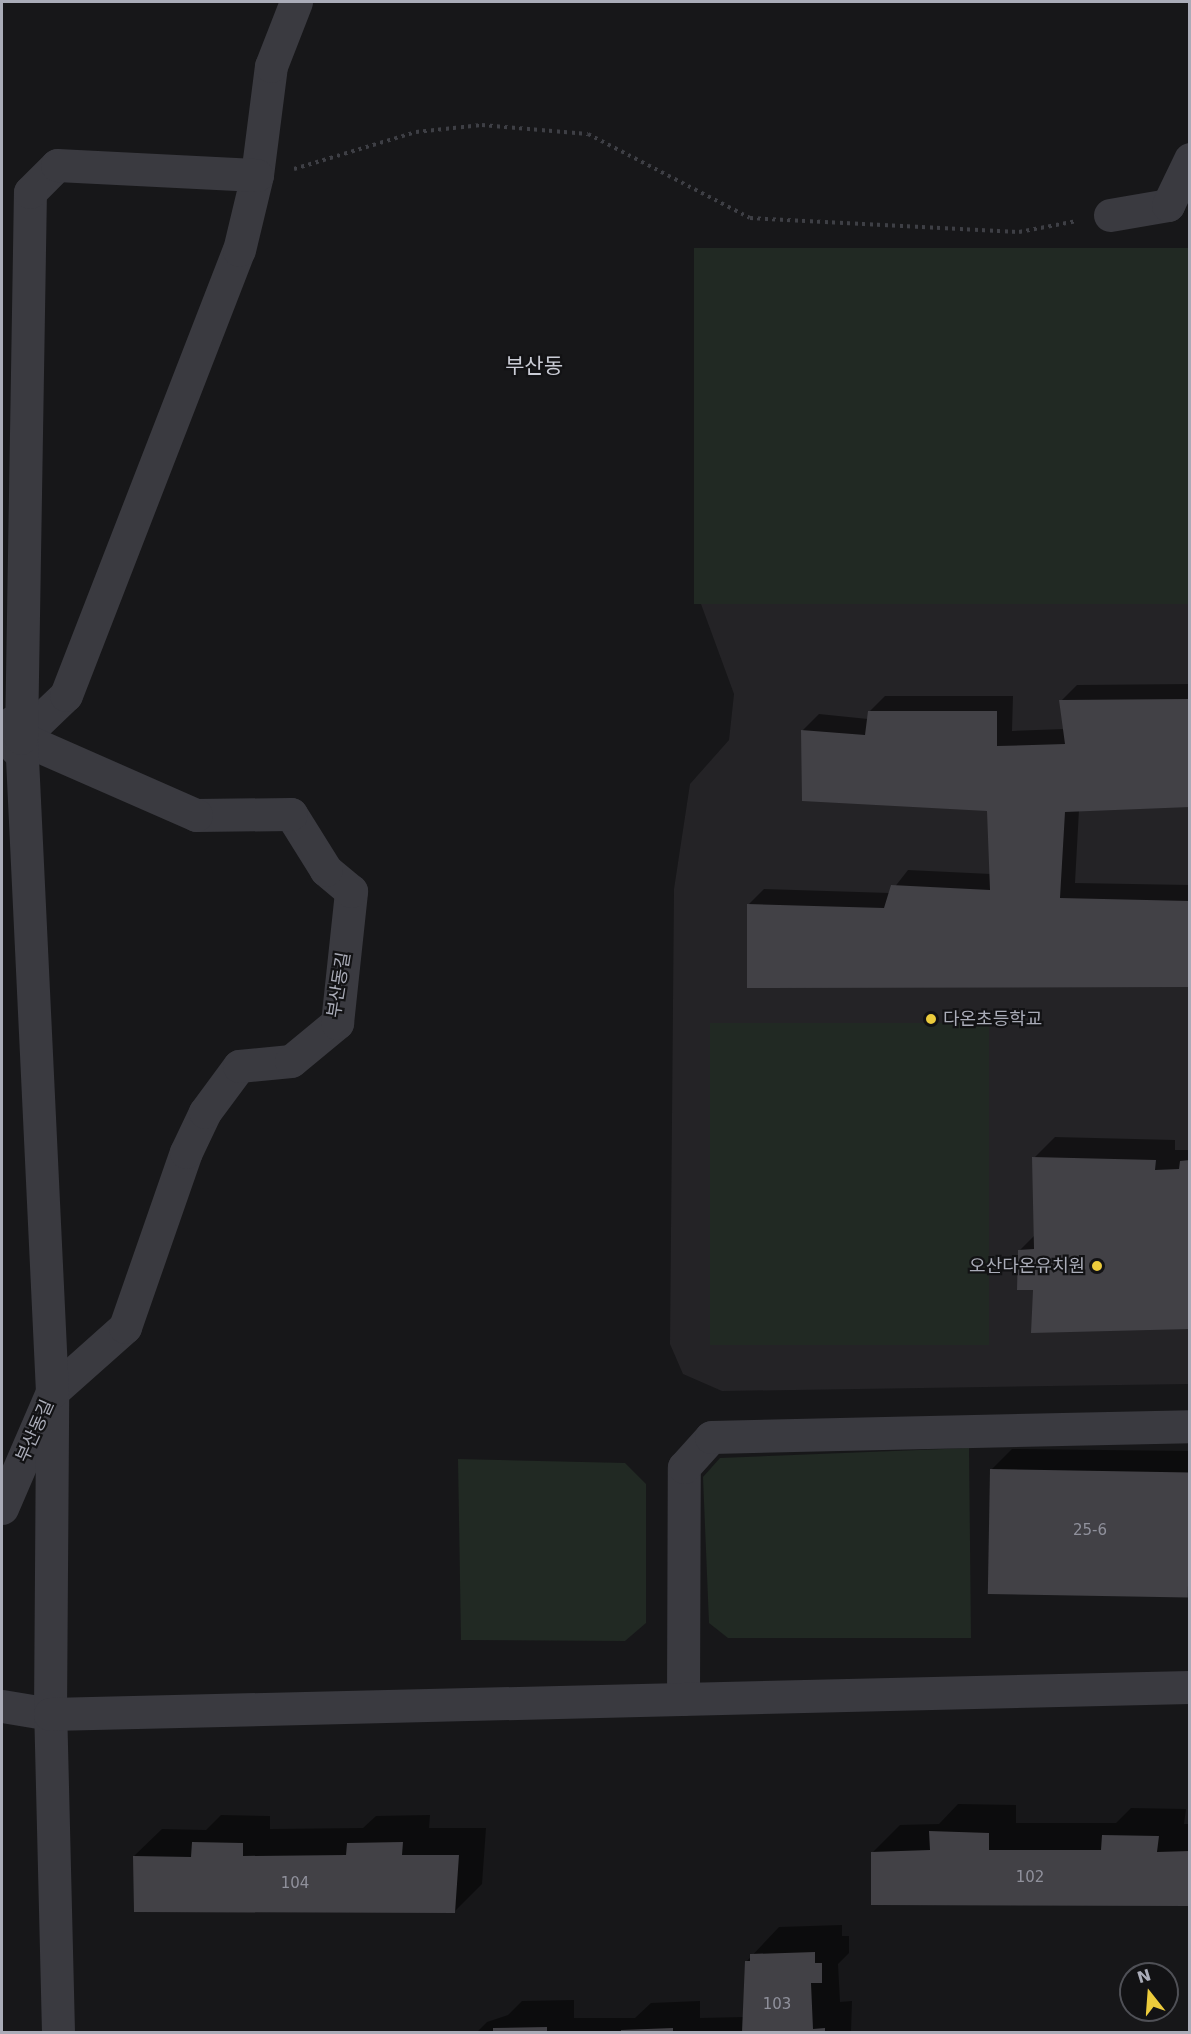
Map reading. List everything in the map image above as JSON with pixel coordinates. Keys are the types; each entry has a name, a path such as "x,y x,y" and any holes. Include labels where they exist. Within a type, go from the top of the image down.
{"street":[{"path":"2,777 21,738 66,695 239,250 257,175 271,66 296,2"},
{"path":"1110,215 1168,205 1190,159"},
{"path":"56,2029 50,1714 52,1392 21,738 30,192 57,165 257,175"},
{"path":"2,705 21,738"},
{"name":"부산동길","path":"2,1508 52,1392 125,1327 186,1152 205,1112 239,1066 291,1062 337,1023 351,891 326,870 291,814 196,815 21,738"},
{"path":"683,1699 684,1467 711,1437 1190,1426"},
{"path":"2,1706 50,1714 1190,1687"}],"path":[{"path":"257,175 301,168 416,132 482,125 588,134 750,218 1019,232 1110,215"}],"shaded area":[{"path":"694,248 1189,248 1189,604 694,604"},
{"name":"다온초등학교","path":"1189,603 1189,1384 722,1391 683,1374 670,1344 674,889 690,784 729,740 734,694 701,604"},
{"path":"710,1023 989,1023 989,1345 710,1345"},
{"path":"969,1448 971,1638 728,1638 709,1623 703,1477 720,1458"},
{"path":"458,1459 625,1463 646,1484 646,1623 625,1641 461,1640"}],"building":[{"path":"1190,699 1190,807 1065,812 1060,898 1190,901 1190,987 747,988 747,904 884,908 891,885 990,890 987,811 802,801 801,730 865,735 868,711 997,711 997,746 1065,744 1059,700"},
{"name":"오산다온유치원","path":"1032,1157 1156,1160 1155,1170 1179,1169 1180,1161 1190,1160 1190,1329 1031,1333 1033,1290 1017,1290 1018,1250 1034,1249"},
{"path":"990,1469 1190,1472 1188,1597 988,1594"},
{"path":"929,1831 989,1833 989,1850 1101,1850 1102,1835 1159,1836 1157,1852 1190,1851 1190,1906 871,1905 871,1852 930,1850"},
{"path":"192,1842 243,1843 243,1856 346,1855 347,1843 403,1842 402,1855 459,1855 455,1913 134,1912 133,1856 191,1857"},
{"path":"815,1952 815,1963 822,1963 822,1983 811,1983 813,2029 825,2028 825,2032 742,2032 745,1961 750,1961 750,1954"},
{"path":"547,2027 547,2032 493,2032 493,2028"},
{"path":"673,2028 673,2032 621,2032 621,2030"}],"place":[{"name":"다온초등학교","path":"931,1019"},
{"name":"오산다온유치원","path":"1097,1266"}],"district":[{"name":"부산동","path":"534,366"}]}
